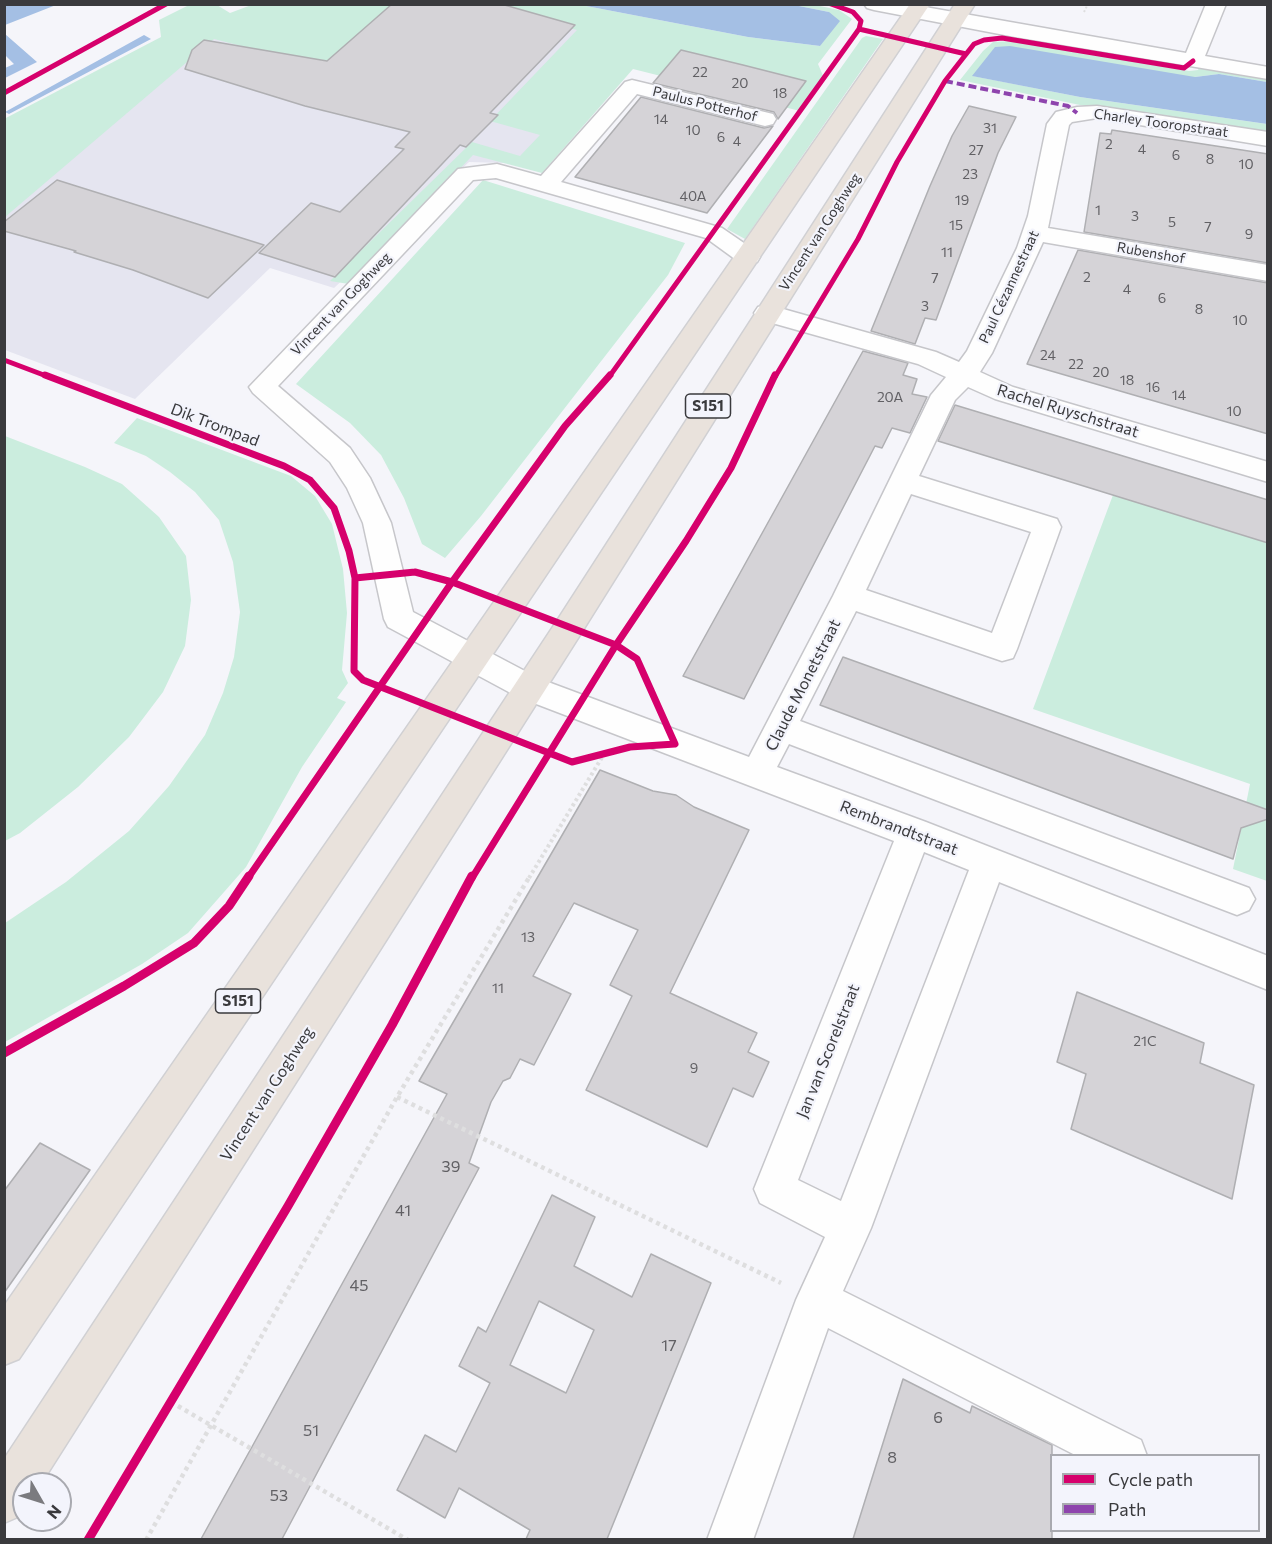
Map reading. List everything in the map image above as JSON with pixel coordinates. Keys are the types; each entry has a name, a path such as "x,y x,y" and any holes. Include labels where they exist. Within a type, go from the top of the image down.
{"main road":[{"name":"S151","path":"4,1344 917,8"},
{"name":"Vincent van Goghweg","path":"4,1500 529,688 960,12"}],"street":[{"path":"873,4 960,12 1193,61 1268,73"},
{"path":"1193,61 1216,4"},
{"name":"Paulus Potterhof","path":"546,185 632,86 765,119"},
{"name":"Charley Tooropstraat","path":"1058,124 1064,117 1097,112 1268,139"},
{"name":"Paul Cézannestraat","path":"964,375 979,353 1035,233 1058,124"},
{"name":"Vincent van Goghweg","path":"529,688 399,619 377,523 360,485 340,455 285,404 262,387 466,174 497,171 714,233 748,257"},
{"name":"Rubenshof","path":"1035,233 1268,273"},
{"name":"Rachel Ruyschstraat","path":"767,313 927,358 1004,393 1268,472"},
{"name":"Claude Monetstraat","path":"757,774 848,596 944,394 964,375"},
{"path":"848,596 1002,649 1047,527 903,481"},
{"name":"Rembrandtstraat","path":"529,688 914,833 1268,973"},
{"path":"781,727 1237,899"},
{"name":"Jan van Scorelstraat","path":"851,1228 774,1189 914,833"},
{"path":"730,1539 817,1300 851,1228 989,863"},
{"path":"817,1300 1123,1454"}],"path":[{"path":"594,756 609,752"},
{"path":"146,1539 397,1097 609,752"},
{"path":"397,1097 817,1300"},
{"path":"165,1412 178,1392"},
{"path":"171,1402 408,1539"}],"shaded area":[{"path":"379,4 586,24 537,164 469,162 334,288 270,268 135,399 5,350 4,184 200,28"}],"green space":[{"path":"254,4 581,5 748,37 820,46 829,12 794,5 815,5 839,10 852,19 818,64 824,78 800,111 633,69 542,173 473,155 349,284 330,281 472,142 520,156 540,135 490,121 577,30 538,20 454,100 214,39 5,217 4,119 161,37 159,20 189,5 217,5 230,13"},
{"path":"866,36 883,39 745,239 727,229 862,38"},
{"path":"1013,41 1189,71 1198,70 1199,67 1267,77 1267,82 1219,74 1195,77 973,76 1080,97 1267,124 1267,133 1080,105 960,80 993,42"},
{"path":"483,180 685,243 668,275 481,516 445,558 422,544 404,498 381,455 350,423 296,384"},
{"path":"137,418 291,476 315,496 332,524 343,569 347,613 342,670 348,683 337,698 346,702 302,767 246,867 188,933 142,964 5,1042 5,923 66,882 129,831 169,786 205,735 223,693 234,657 240,612 233,562 219,520 195,492 170,472 146,456 114,443"},
{"path":"5,436 122,484 159,517 186,556 191,600 185,646 163,692 129,737 78,787 20,833 5,841"},
{"path":"1113,495 1267,541 1267,881 1233,869 1250,784 1033,709"}],"water":[{"path":"5,4 56,4 56,5 5,25"},
{"path":"581,5 794,5 829,12 840,21 820,46 748,37"},
{"path":"5,34 37,62 5,78 5,68 14,64 5,55"},
{"path":"144,35 151,39 9,114 5,112"},
{"path":"1010,46 1195,77 1219,74 1267,82 1267,124 1080,97 972,76 995,47"}],"building":[{"path":"392,4 501,4 575,25 490,113 498,115 466,147 460,145 335,277 259,253 311,203 340,212 404,149 395,147 410,132 305,106 185,69 192,50 204,40 327,61"},
{"path":"681,50 806,81 778,119 774,112 653,83"},
{"path":"641,97 764,128 773,126 707,213 575,177"},
{"path":"969,106 1016,117 998,153 936,320 925,318 915,344 871,331 930,186 952,136"},
{"path":"1112,130 1268,154 1268,263 1084,232 1100,133 1111,134"},
{"path":"57,180 264,245 208,298 133,270 74,252 76,251 4,231 4,222"},
{"path":"1078,250 1268,283 1268,434 1027,364"},
{"path":"863,351 908,363 903,375 917,379 912,394 927,397 910,433 892,428 882,448 875,446 744,699 683,676"},
{"path":"955,405 1268,500 1268,543 938,441"},
{"path":"843,657 1268,810 1268,819 1241,828 1233,859 820,705"},
{"path":"600,770 653,791 676,795 694,807 749,830 670,993 757,1033 748,1052 769,1062 753,1097 733,1088 707,1147 586,1090 632,996 610,985 638,930 574,903 533,976 571,994 534,1065 520,1059 510,1078 503,1081 491,1102 469,1163 479,1168 282,1539 201,1539 447,1094 419,1081"},
{"path":"1077,992 1204,1043 1200,1063 1254,1085 1232,1199 1071,1129 1086,1074 1057,1062"},
{"path":"40,1143 90,1170 4,1293 4,1191"},
{"path":"552,1195 595,1217 574,1266 632,1297 651,1254 711,1283 607,1539 526,1539 530,1530 459,1488 445,1518 397,1490 425,1435 456,1452 490,1383 459,1366 478,1327 486,1332","holes":["539,1301 594,1330 566,1393 510,1365"]},
{"path":"903,1379 970,1413 972,1406 1052,1445 1050,1532 1052,1532 1052,1539 853,1539"}],"marked path":[{"path":"945,81 1068,106 1077,113"}],"cycle path":[{"path":"4,93 166,4"},
{"path":"4,1053 124,986 194,943 229,906 452,582 565,426 616,369 859,29 861,21 853,12 831,4"},
{"path":"859,29 966,54"},
{"path":"88,1540 288,1206 392,1025 477,868 616,645 686,541 731,468 776,374 858,239 897,162 945,81 974,44 984,40 1002,38 1184,68 1193,61"},
{"name":"Dik Trompad","path":"4,360 284,466 310,480 334,508 349,551 355,578 354,671 363,680 572,762 630,747 675,744 637,659 616,645 452,582 415,572 355,578"}]}
